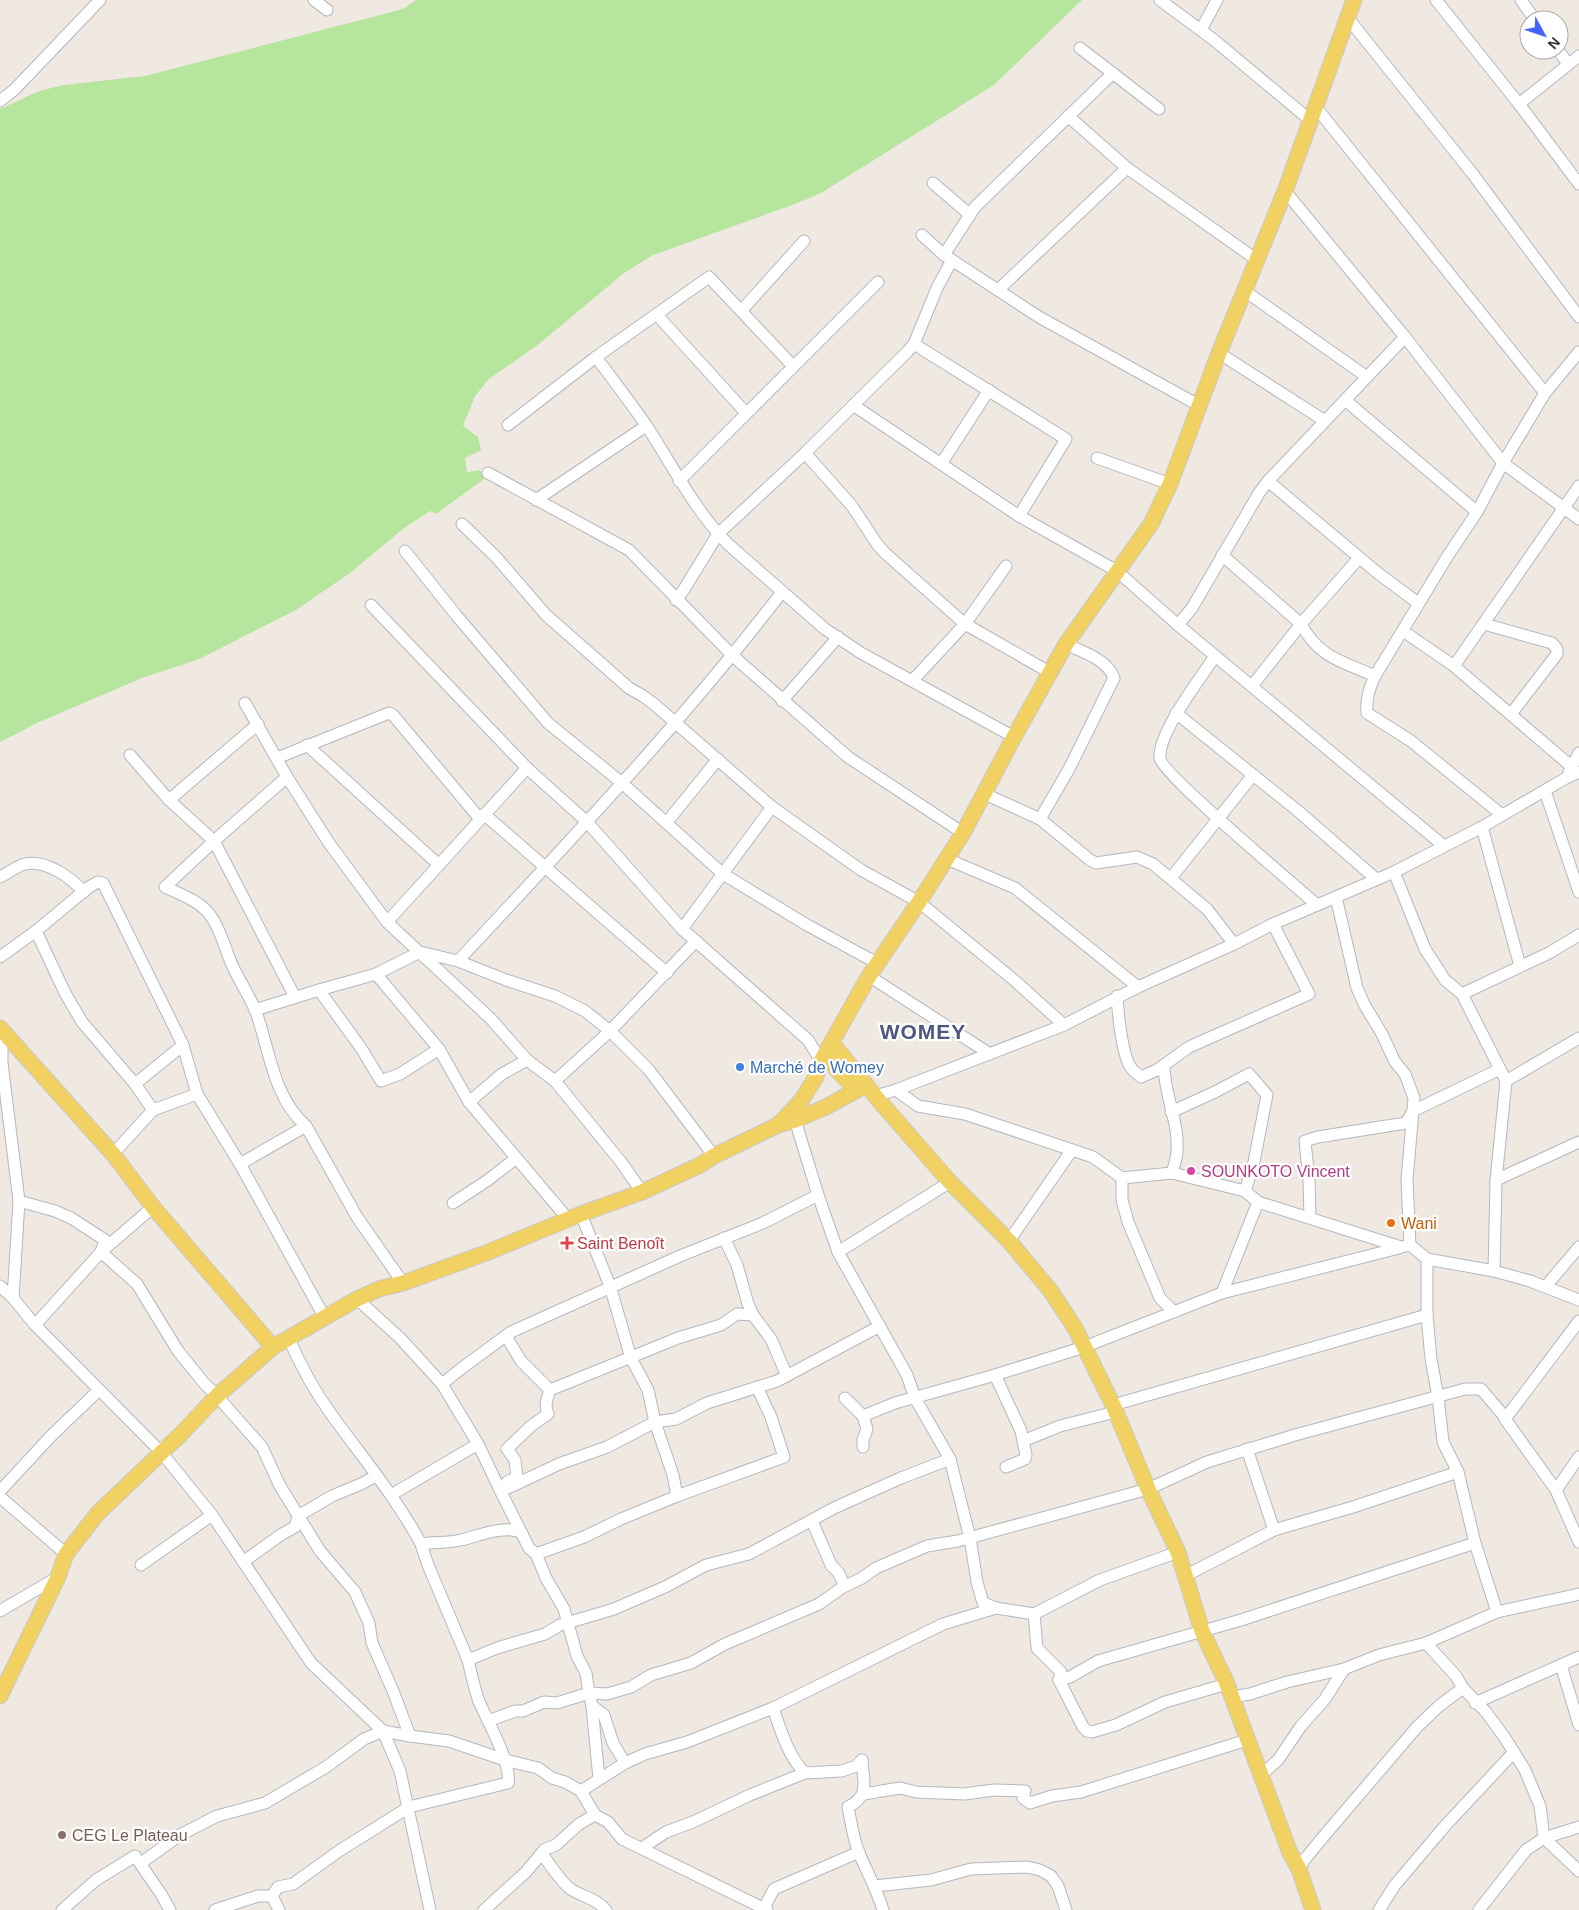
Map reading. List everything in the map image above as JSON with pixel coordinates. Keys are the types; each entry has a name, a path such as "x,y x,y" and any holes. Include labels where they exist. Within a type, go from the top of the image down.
{"main road":[{"path":"778,1125 801,1100 816,1077 826,1052 873,970 963,833 1066,644 1151,524 1170,484 1219,353 1285,191 1354,0"},
{"path":"1,1029 113,1154 153,1207 273,1347"},
{"path":"826,1052 836,1069 866,1090 950,1182 1009,1241 1050,1290 1075,1328 1114,1408 1148,1489 1178,1552 1202,1631 1229,1691 1290,1853 1299,1869 1313,1910"},
{"path":"0,1696 58,1577 66,1554 98,1512 217,1396 273,1347 288,1337 379,1289 403,1283 486,1253 574,1216 642,1192 778,1125 795,1120 866,1090"}],"street":[{"path":"0,100 14,90 100,0"},
{"path":"314,0 327,10"},
{"path":"1160,0 1313,113 1545,393"},
{"path":"1201,30 1217,0"},
{"path":"1436,0 1519,104 1579,184"},
{"path":"1347,17 1472,173 1579,317"},
{"path":"1080,48 1159,110"},
{"path":"1519,104 1579,56"},
{"path":"1565,60 1568,64"},
{"path":"676,600 718,534 805,453 914,344 948,257 975,207 1113,73"},
{"path":"1068,116 1126,168 1257,260"},
{"path":"998,290 1126,168"},
{"path":"933,183 970,215"},
{"path":"1285,191 1405,337 1502,462 1579,519"},
{"path":"922,235 948,257 1039,317 1200,406"},
{"path":"741,311 804,241"},
{"path":"508,425 596,357 658,315 709,277 793,366"},
{"path":"679,481 878,282"},
{"path":"1245,291 1366,377"},
{"path":"658,315 746,413"},
{"path":"1178,625 1192,608 1268,481 1405,337"},
{"path":"914,344 1066,439 1019,516"},
{"path":"1502,816 1411,741 1367,713 1368,691 1418,603 1477,512 1502,462 1545,393 1579,352"},
{"path":"1219,353 1325,422"},
{"path":"596,357 646,426 679,481 718,534 782,592 861,653 1014,737"},
{"path":"941,464 989,390"},
{"path":"1345,400 1477,512"},
{"path":"853,405 1019,516 1118,571 1178,625 1444,846"},
{"path":"536,500 646,426"},
{"path":"805,453 852,506 877,544 965,624 1050,672"},
{"path":"1097,458 1170,484"},
{"path":"488,473 629,550 732,656 848,757 963,833"},
{"path":"1268,481 1359,558 1418,603"},
{"path":"1454,666 1579,486"},
{"path":"462,524 496,557 546,615 628,688 643,696 772,807 861,870 919,902 1014,980 1064,1025"},
{"path":"405,551 456,615 548,723 622,783 723,874 807,925 990,1054"},
{"path":"1222,556 1302,624 1309,639 1318,649 1336,661 1375,676"},
{"path":"1252,686 1359,558"},
{"path":"912,681 965,624 1006,566"},
{"path":"458,961 622,783 732,656 782,592"},
{"path":"371,605 527,768 587,822 682,928 808,1040 826,1052"},
{"path":"1484,624 1552,643 1557,649 1557,654 1512,714"},
{"path":"1403,631 1454,666 1576,770"},
{"path":"782,701 838,637"},
{"path":"1040,819 1069,769 1114,678 1112,671 1103,662 1066,644"},
{"path":"1216,656 1176,714 1161,747 1160,760 1166,770 1317,905"},
{"path":"245,703 287,777 329,843 387,922 491,1018 527,1060 555,1081 621,1162 642,1192"},
{"path":"277,758 389,712 482,816 667,973"},
{"path":"1176,714 1253,775 1376,879"},
{"path":"169,800 258,724"},
{"path":"307,745 438,865"},
{"path":"866,1090 896,1090 1064,1025 1138,986 1234,944 1273,924 1394,872 1482,827 1546,791 1576,770 1579,753"},
{"path":"130,755 169,800 214,841 295,997"},
{"path":"667,822 718,760"},
{"path":"387,922 527,768"},
{"path":"1171,878 1253,775"},
{"path":"287,777 165,887 203,907 218,927 231,962 255,1010 277,1082 293,1114 306,1126 357,1217 403,1283"},
{"path":"1546,791 1579,892"},
{"path":"985,794 1040,819 1096,863 1136,858 1152,864 1207,909 1234,944"},
{"path":"682,928 772,807"},
{"path":"1482,827 1520,966"},
{"path":"947,859 1014,888 1138,986"},
{"path":"0,877 26,864 42,865 55,869 73,880 84,892"},
{"path":"1394,872 1425,949 1445,980 1462,994 1506,1081 1496,1180 1494,1271"},
{"path":"0,957 98,882 103,884 183,1045 197,1094 240,1164 325,1318"},
{"path":"1336,897 1357,988 1395,1062 1405,1074 1414,1098 1408,1180 1406,1246"},
{"path":"1117,996 1118,1020 1130,1068 1141,1077 1164,1065 1189,1047 1309,994 1273,924"},
{"path":"36,931 65,993 82,1022 135,1084 153,1110"},
{"path":"1462,994 1548,954 1579,935"},
{"path":"555,1081 610,1031 667,973 696,940"},
{"path":"255,1010 376,974 420,952 458,961 506,980 555,996 585,1011 610,1031 649,1070 714,1156"},
{"path":"376,974 439,1049 468,1102 515,1159 574,1216 610,1286 631,1358 648,1390 654,1422 673,1475 677,1496"},
{"path":"319,990 361,1048 381,1081 400,1074 439,1049"},
{"path":"1,1029 1,1063 19,1201 13,1298"},
{"path":"1506,1081 1579,1038"},
{"path":"135,1084 183,1045"},
{"path":"468,1102 502,1074 527,1060"},
{"path":"1164,1065 1164,1078 1177,1150 1172,1173"},
{"path":"1310,1217 1305,1141 1318,1137 1406,1123 1413,1111 1500,1068"},
{"path":"1171,1112 1215,1092 1248,1074 1266,1095 1253,1167 1245,1191"},
{"path":"896,1090 918,1106 965,1114 1093,1157 1122,1178 1172,1173 1245,1191 1258,1202 1310,1217 1326,1224 1406,1246 1428,1259 1494,1271 1546,1286 1579,1300"},
{"path":"113,1154 153,1110 197,1094"},
{"path":"795,1120 838,1252 907,1375 915,1398 950,1459 970,1538 977,1582 983,1603 996,1608 1034,1614 1100,1580 1178,1552"},
{"path":"240,1164 306,1126"},
{"path":"1496,1180 1579,1142"},
{"path":"1009,1241 1072,1150"},
{"path":"452,1203 488,1180 515,1159"},
{"path":"1122,1178 1122,1200 1128,1222 1160,1298 1174,1312"},
{"path":"838,1252 950,1182"},
{"path":"442,1384 511,1332 610,1286 763,1223 818,1195"},
{"path":"19,1201 55,1211 71,1218 105,1240 101,1252"},
{"path":"1222,1293 1258,1202"},
{"path":"36,1325 101,1252 153,1207"},
{"path":"724,1238 736,1265 744,1294 753,1315 770,1340 787,1376"},
{"path":"863,1416 895,1403 1084,1347 1222,1293 1406,1246"},
{"path":"1546,1286 1579,1247"},
{"path":"101,1252 137,1284 178,1351 204,1383 262,1447 280,1486 320,1552 355,1592 369,1623 372,1643 410,1736"},
{"path":"1428,1259 1427,1315 1431,1359 1443,1442 1458,1472 1475,1543 1498,1612"},
{"path":"0,1286 161,1452 212,1514 311,1663 383,1731 400,1770 430,1910"},
{"path":"358,1299 400,1338 442,1384 478,1444 529,1548 536,1554 546,1578 564,1610 577,1656 586,1673 592,1706 599,1780"},
{"path":"550,1390 678,1338 721,1325 737,1314 753,1315"},
{"path":"1022,1441 1114,1408 1427,1315"},
{"path":"1505,1419 1579,1321"},
{"path":"499,1488 510,1487 559,1464 607,1447 654,1422 676,1419 707,1403 778,1381 880,1326"},
{"path":"506,1336 521,1360 550,1390"},
{"path":"272,1896 278,1887 293,1884 339,1851 409,1807 508,1783 509,1776 478,1697 468,1660 428,1565 422,1544 391,1495 330,1413 298,1360 288,1337"},
{"path":"994,1375 1021,1431 1026,1457 1006,1467"},
{"path":"536,1554 584,1538 621,1519 677,1496 784,1457 771,1417 757,1387"},
{"path":"488,1722 544,1702 557,1703 589,1693 607,1694 631,1687 651,1675 691,1663 725,1644 819,1604 876,1568 927,1546 970,1538 1148,1489 1207,1462 1247,1449 1465,1389 1481,1390 1504,1416 1556,1490 1579,1542"},
{"path":"0,1491 51,1436 99,1390"},
{"path":"499,1488 518,1477 515,1460 507,1449 531,1426 548,1414 545,1409 550,1390"},
{"path":"845,1398 863,1416 867,1429 863,1440 864,1447"},
{"path":"391,1495 478,1444"},
{"path":"1247,1449 1274,1530"},
{"path":"1556,1490 1579,1458"},
{"path":"468,1660 497,1648 545,1634 568,1623 614,1609 667,1586 706,1565 749,1554 834,1508 950,1459"},
{"path":"1185,1576 1274,1530 1354,1507 1458,1472"},
{"path":"243,1562 295,1527 298,1516 332,1496 376,1476"},
{"path":"0,1498 66,1554"},
{"path":"141,1566 212,1514"},
{"path":"812,1521 830,1565 838,1572 845,1586"},
{"path":"422,1544 460,1540 478,1534 515,1529 522,1533"},
{"path":"1059,1680 1070,1677 1098,1660 1202,1631 1475,1543"},
{"path":"0,1611 58,1577"},
{"path":"1034,1614 1037,1648 1061,1672 1059,1680 1083,1727 1087,1731 1092,1732 1116,1726 1165,1702 1229,1691 1250,1694 1287,1682 1344,1670 1379,1655 1426,1643 1498,1612 1579,1594"},
{"path":"581,1791 626,1763 645,1754 687,1742 773,1708 943,1624 996,1608"},
{"path":"1426,1643 1456,1676 1463,1688 1476,1703 1486,1712 1514,1752 1525,1770 1540,1806 1544,1838 1579,1871"},
{"path":"1476,1703 1579,1657"},
{"path":"1561,1665 1579,1725"},
{"path":"1260,1776 1278,1760 1300,1726 1325,1699 1344,1670"},
{"path":"1299,1869 1329,1830 1417,1727 1439,1706 1463,1688"},
{"path":"592,1706 604,1715 613,1744 626,1763"},
{"path":"773,1708 783,1737 798,1766 805,1774"},
{"path":"141,1863 180,1835 218,1816 265,1803 326,1767 364,1738 383,1731 449,1741 504,1760 538,1768 552,1778 565,1782 581,1791 595,1815 608,1822 622,1839 764,1909 774,1889 859,1852"},
{"path":"864,1794 900,1788 916,1792 964,1794 994,1790 1025,1791 1023,1798 1030,1803 1052,1796 1081,1792 1247,1740"},
{"path":"1379,1910 1395,1885 1445,1826 1514,1752"},
{"path":"642,1848 666,1832 805,1774 842,1771 856,1766 862,1760 864,1794 858,1802 848,1807 859,1852 876,1886 884,1910"},
{"path":"484,1910 526,1872 545,1849 556,1845 579,1824 595,1815"},
{"path":"1479,1910 1526,1850 1544,1838 1579,1827"},
{"path":"542,1854 572,1890 588,1897 606,1910"},
{"path":"62,1910 96,1880 135,1856 170,1910"},
{"path":"876,1886 931,1880 971,1870 1027,1867 1040,1870 1051,1876 1058,1886 1066,1910"},
{"path":"215,1910 258,1896 272,1896"},
{"path":"272,1896 279,1910"}],"green space":[{"path":"416,0 1082,0 994,85 821,193 653,255 624,273 539,344 489,379 475,396 463,426 478,437 481,450 465,458 467,472 480,470 484,479 436,514 430,511 404,528 350,573 296,610 197,660 142,678 39,722 0,742 0,109 39,91 64,85 145,76 403,9"}],"place":[{"name":"Marché de Womey","path":"740,1067"},
{"name":"SOUNKOTO Vincent","path":"1191,1171"},
{"name":"Wani","path":"1391,1223"},
{"name":"Saint Benoît","path":"567,1243"},
{"name":"CEG Le Plateau","path":"62,1835"}],"district":[{"name":"WOMEY","path":"923,1032"}]}
